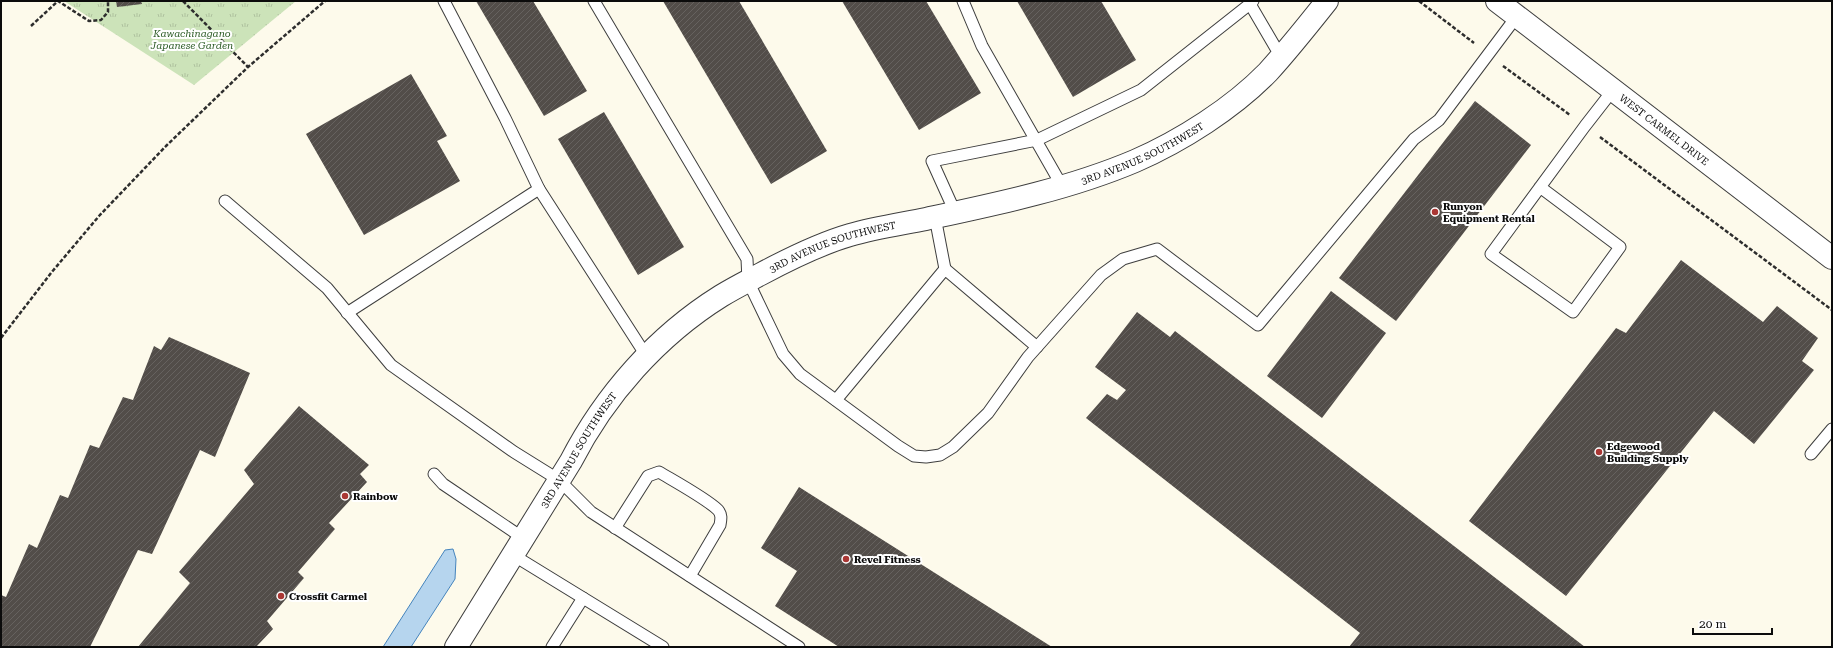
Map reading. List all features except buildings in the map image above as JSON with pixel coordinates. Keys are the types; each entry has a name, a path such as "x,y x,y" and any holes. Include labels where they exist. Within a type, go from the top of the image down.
{"street":[{"name":"3RD AVENUE SOUTHWEST","path":"456,647 571,461 587,430 612,395 647,357 671,334 720,296 813,248 850,235 945,215 1062,186 1135,161 1190,132 1232,103 1266,73 1281,57 1327,1"},
{"name":"WEST CARMEL DRIVE","path":"1497,1 1832,258"}],"lane":[{"path":"444,1 505,118 539,189 647,357"},
{"path":"594,1 747,259 748,281 783,354 800,374 836,400 914,456 926,457 940,455 953,447 988,413 1037,347 1101,275 1123,259 1157,249 1258,325 1414,139 1439,120 1487,54 1517,16"},
{"path":"963,1 982,46 1062,186"},
{"path":"836,400 945,269 945,215 932,161 1036,140 1141,90 1252,2 1281,57"},
{"path":"1540,187 1620,247 1574,312 1491,254 1540,187 1585,126 1613,90"},
{"path":"348,312 539,189"},
{"path":"225,201 327,288 391,365 514,452 559,480 591,512 799,647"},
{"path":"945,269 1037,347"},
{"path":"1811,454 1832,429"},
{"path":"615,528 648,476 659,472 710,504 718,511 722,518 720,525 690,576"},
{"path":"434,474 443,484 583,598 650,644 663,647"},
{"path":"552,647 583,598"}],"path":[{"path":"31,26 58,1 89,21 101,20 108,12 109,1"},
{"path":"183,1 248,66"},
{"path":"1,338 51,273 99,216 166,146 248,66 325,1"},
{"path":"1419,1 1487,54 1832,310"}],"green space":[{"name":"Kawachinagano Japanese Garden","path":"64,1 296,1 194,85"}],"water":[{"path":"453,549 456,559 455,579 411,647 383,647 445,550"}],"place":[{"name":"Runyon Equipment Rental","path":"1435,212"},
{"name":"Edgewood Building Supply","path":"1599,452"},
{"name":"Rainbow","path":"345,496"},
{"name":"Revel Fitness","path":"846,559"},
{"name":"Crossfit Carmel","path":"281,596"}]}
